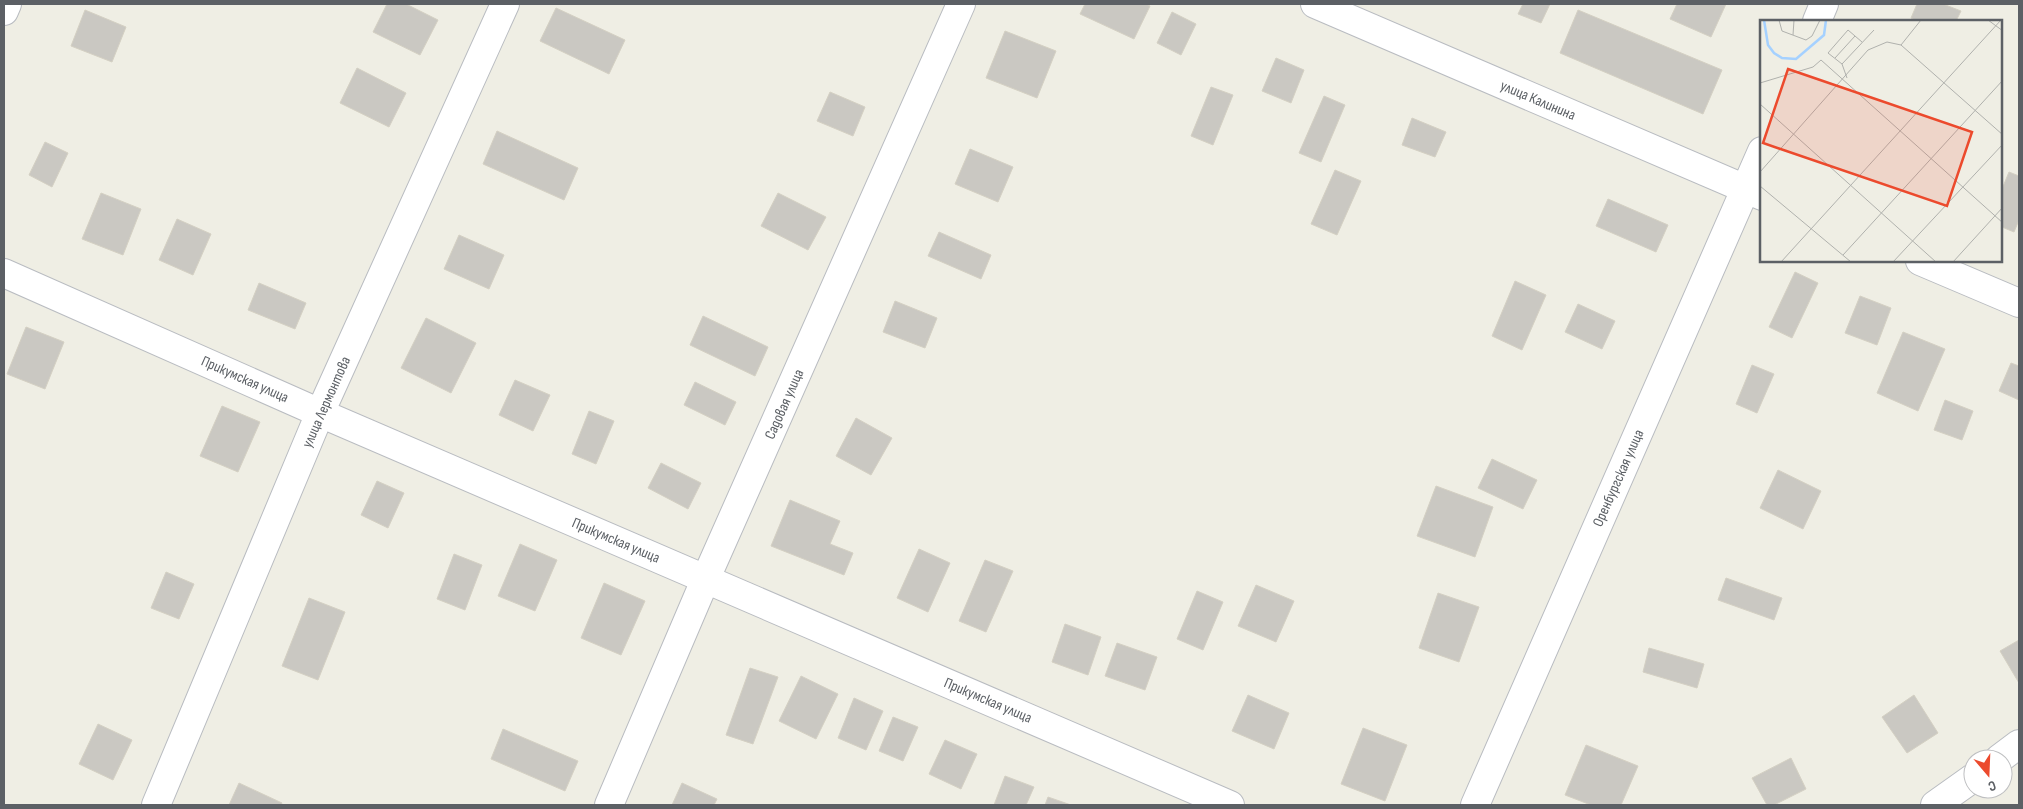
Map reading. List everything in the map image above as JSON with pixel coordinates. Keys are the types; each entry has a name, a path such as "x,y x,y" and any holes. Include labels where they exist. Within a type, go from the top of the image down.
{"street":[{"path":"4,11 7,4"},
{"name":"улица Лермонтова","path":"156,805 320,413 505,4"},
{"name":"Садовая улица","path":"609,805 706,578 961,4"},
{"name":"улица Калинина","path":"1315,4 1754,193"},
{"path":"1817,20 1824,4"},
{"name":"Оренбургская улица","path":"1475,805 1754,193 1760,162"},
{"path":"1922,262 2019,302"},
{"name":"Прикумская улица","path":"4,273 320,413 1230,805"},
{"path":"1936,805 1963,785"}],"building":[{"path":"387,4 406,4 438,20 420,55 373,32"},
{"path":"1085,4 1146,4 1150,6 1134,39 1080,14"},
{"path":"1523,4 1550,4 1541,23 1518,14"},
{"path":"1677,4 1726,4 1711,37 1670,19"},
{"path":"1917,4 1943,4 1961,11 1956,20 1915,20 1911,18"},
{"path":"556,8 625,40 609,74 540,41"},
{"path":"85,10 126,27 112,62 71,46"},
{"path":"1578,10 1722,70 1703,114 1560,53"},
{"path":"1172,12 1196,24 1181,55 1157,43"},
{"path":"1005,31 1056,51 1037,98 986,78"},
{"path":"1276,58 1304,70 1291,103 1262,91"},
{"path":"357,68 406,93 389,127 340,103"},
{"path":"1211,87 1233,95 1213,145 1191,136"},
{"path":"830,92 865,107 853,136 817,121"},
{"path":"1324,96 1345,105 1321,162 1299,153"},
{"path":"1412,118 1446,132 1435,157 1402,145"},
{"path":"497,131 578,168 564,200 483,164"},
{"path":"45,142 68,153 52,187 29,175"},
{"path":"970,149 1013,167 998,202 955,184"},
{"path":"1335,170 1361,181 1337,235 1311,224"},
{"path":"2009,172 2019,176 2019,220 2014,232 2003,227 2003,187"},
{"path":"101,193 141,209 123,255 82,239"},
{"path":"778,193 826,217 808,250 761,226"},
{"path":"1608,199 1668,225 1656,252 1596,226"},
{"path":"177,219 211,234 193,275 159,260"},
{"path":"939,232 991,255 981,279 928,256"},
{"path":"459,235 504,255 489,289 444,269"},
{"path":"1795,272 1818,283 1792,338 1769,327"},
{"path":"1515,281 1546,295 1522,350 1492,336"},
{"path":"259,283 306,303 295,329 248,310"},
{"path":"1860,296 1891,308 1877,345 1845,333"},
{"path":"895,301 937,318 925,348 883,332"},
{"path":"1578,304 1615,321 1602,349 1565,332"},
{"path":"703,316 768,347 755,376 690,345"},
{"path":"426,318 476,343 451,393 401,368"},
{"path":"26,327 64,342 45,389 7,374"},
{"path":"1903,332 1945,349 1918,411 1877,393"},
{"path":"2011,363 2019,366 2019,400 1999,391"},
{"path":"1752,365 1774,374 1757,413 1736,404"},
{"path":"515,380 550,395 533,431 499,415"},
{"path":"695,382 736,402 725,425 684,405"},
{"path":"1945,400 1973,411 1962,440 1934,430"},
{"path":"222,406 260,422 238,472 200,456"},
{"path":"589,411 614,421 596,464 572,454"},
{"path":"856,418 892,438 871,475 836,456"},
{"path":"1492,459 1537,480 1523,509 1478,488"},
{"path":"661,463 701,483 688,509 648,488"},
{"path":"1778,470 1821,491 1803,529 1760,508"},
{"path":"377,481 404,493 388,528 361,515"},
{"path":"1436,486 1493,507 1475,557 1417,536"},
{"path":"790,500 840,521 830,544 853,553 844,575 771,546"},
{"path":"520,544 557,560 535,611 498,596"},
{"path":"919,549 950,563 928,612 897,598"},
{"path":"454,554 482,565 465,610 437,599"},
{"path":"985,560 1013,571 986,632 959,621"},
{"path":"166,572 194,584 179,619 151,608"},
{"path":"1726,578 1782,598 1774,620 1718,600"},
{"path":"604,583 645,601 621,655 581,638"},
{"path":"1256,585 1294,601 1276,642 1238,626"},
{"path":"1197,591 1223,602 1203,650 1177,639"},
{"path":"1438,593 1479,607 1459,662 1419,648"},
{"path":"309,598 345,612 318,680 282,666"},
{"path":"1065,624 1101,637 1088,675 1052,662"},
{"path":"2019,640 2019,683 2000,651"},
{"path":"1117,643 1157,657 1145,690 1105,676"},
{"path":"1649,648 1704,664 1697,688 1643,672"},
{"path":"750,668 778,677 753,744 726,735"},
{"path":"801,676 838,694 816,739 779,721"},
{"path":"1248,695 1289,713 1274,749 1232,731"},
{"path":"1914,695 1938,733 1907,753 1882,717"},
{"path":"854,698 883,711 866,750 838,738"},
{"path":"893,717 918,727 903,761 879,751"},
{"path":"98,724 132,740 113,780 79,764"},
{"path":"1363,728 1407,745 1385,801 1341,784"},
{"path":"503,729 578,761 565,791 491,759"},
{"path":"945,740 977,754 961,789 929,774"},
{"path":"1586,745 1638,766 1621,805 1591,805 1565,795"},
{"path":"1791,758 1806,789 1774,805 1767,805 1752,778"},
{"path":"1005,776 1034,787 1026,805 994,805"},
{"path":"239,783 282,803 281,805 229,805"},
{"path":"682,783 717,799 714,805 672,805"},
{"path":"1048,797 1071,805 1045,805"}]}
